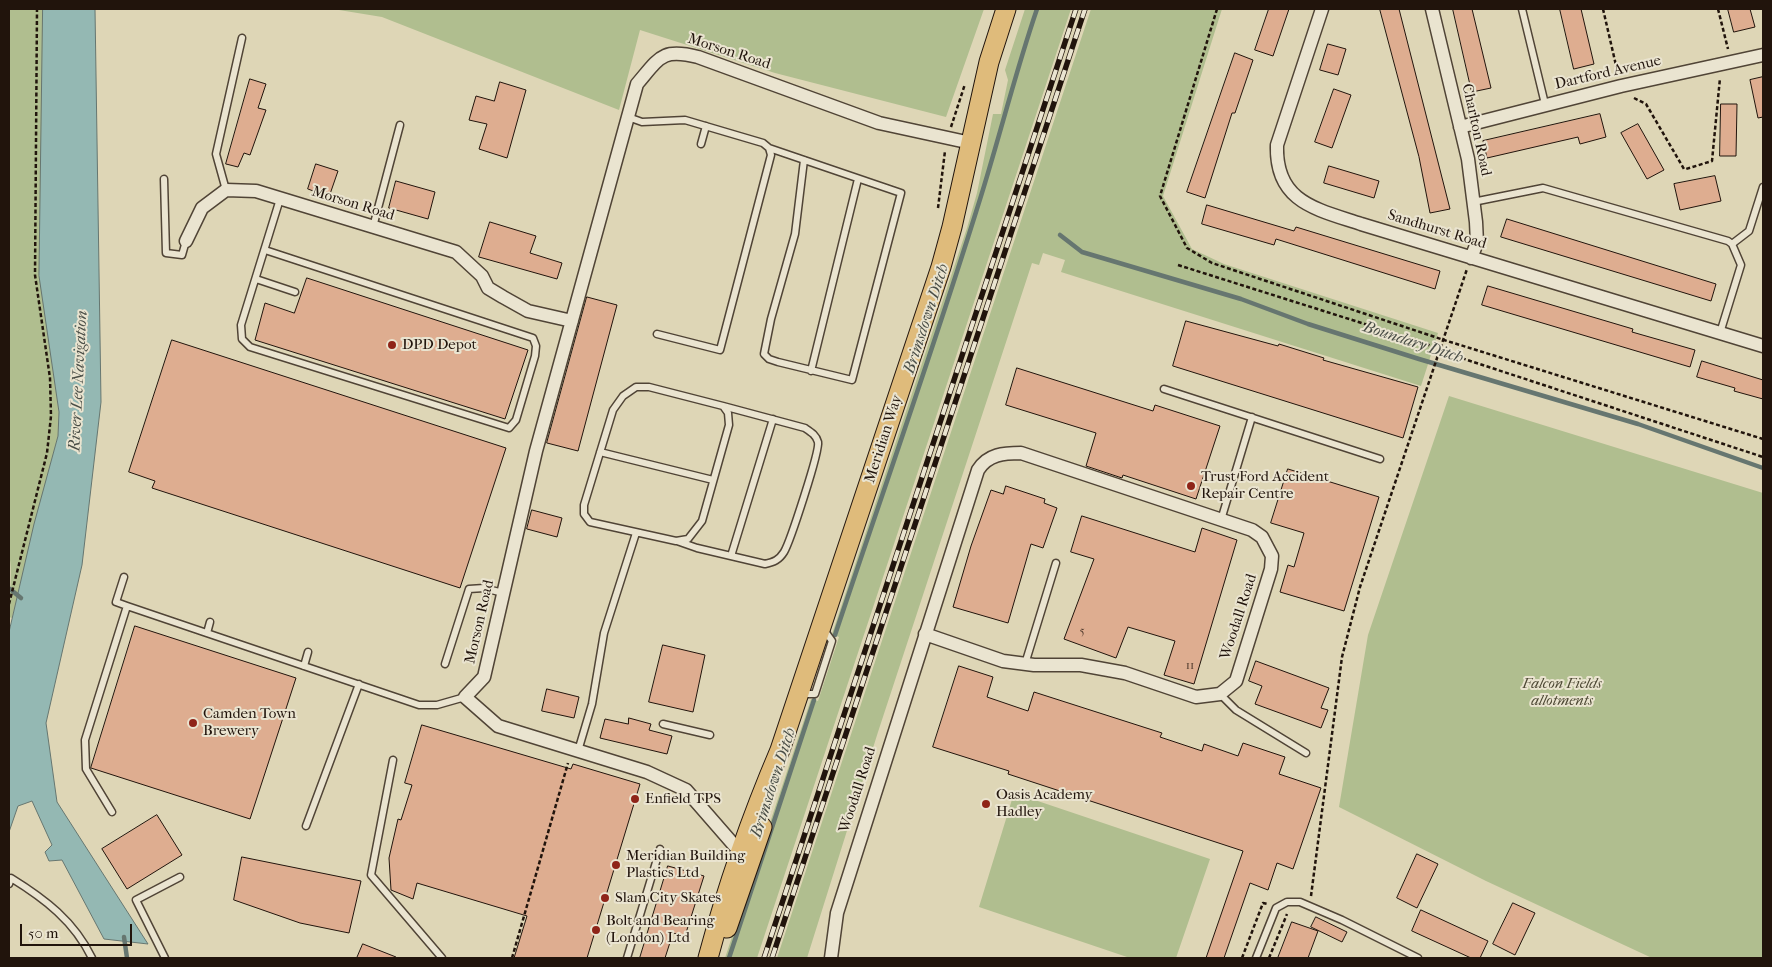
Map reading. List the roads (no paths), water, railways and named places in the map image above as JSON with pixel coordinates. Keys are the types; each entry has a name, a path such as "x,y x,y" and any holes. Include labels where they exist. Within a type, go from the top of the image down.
{"main road":[{"name":"Meridian Way","path":"708,958 740,852 752,817 780,750 941,267 952,227 989,62 1006,9"},
{"name":"Meridian Way","path":"715,958 737,904 764,822 780,750"}],"street":[{"name":"Sandhurst Road","path":"1322,9 1277,145 1277,162 1283,182 1292,194 1311,208 1763,346"},
{"name":"Charlton Road","path":"1432,9 1468,159 1477,243 1471,258"},
{"name":"Morson Road","path":"465,697 484,677 536,451 637,84 658,59 676,52 698,57 879,123 971,143"},
{"name":"Dartford Avenue","path":"1460,126 1545,104 1763,54"},
{"name":"Morson Road","path":"226,190 256,191 456,252 482,276 488,288 503,297 528,311 572,321"},
{"path":"186,241 202,208 226,190"},
{"name":"Woodall Road","path":"832,958 837,913 978,470 983,462 1003,453 1021,453 1221,520 1257,533 1262,537 1272,556 1269,582 1236,681 1220,694"},
{"path":"925,634 1003,661 1025,664 1081,665 1125,673 1196,697 1220,694"},
{"path":"465,697 498,726 647,772 686,790 740,852"}],"lane":[{"path":"1522,9 1545,104"},
{"path":"226,190 216,154 242,38"},
{"path":"628,117 642,122 685,120 763,143 769,148 901,193 852,380 769,359 764,354 771,319 795,234 804,160"},
{"path":"372,227 400,124"},
{"path":"701,144 706,126"},
{"path":"657,334 720,350 771,155 769,148"},
{"path":"811,370 858,178"},
{"path":"164,179 166,253 182,255 186,241"},
{"path":"1473,202 1543,188 1728,241 1732,244 1741,265 1720,332"},
{"path":"1732,244 1749,231 1763,188"},
{"path":"265,250 534,338 536,346 535,356 516,420 509,428 250,347 242,339 241,325 280,199"},
{"path":"256,279 295,292"},
{"path":"636,387 649,387 773,419 806,428 814,434 818,443 815,461 784,551 776,561 765,564 697,548 676,541 590,522 584,514 584,505 613,410 623,396 636,387"},
{"path":"1164,389 1380,459"},
{"path":"676,541 688,539 702,521 729,425 728,413 723,406"},
{"path":"1221,520 1252,417"},
{"path":"731,556 773,419"},
{"path":"600,452 713,480"},
{"path":"578,751 592,704 604,633 636,533"},
{"path":"1025,664 1056,563"},
{"path":"124,577 116,602 127,606 418,705 437,705 465,697"},
{"path":"445,664 469,589 484,588 503,593"},
{"path":"112,812 86,769 85,740 127,606"},
{"path":"207,633 210,622"},
{"path":"304,666 308,652"},
{"path":"306,826 359,684"},
{"path":"1220,694 1236,710 1306,753"},
{"path":"663,724 710,735"},
{"path":"393,760 371,875 442,958"},
{"path":"627,958 660,849"},
{"path":"165,958 136,900 180,877"},
{"path":"9,884 11,878 44,899 76,931 92,958"},
{"path":"1256,958 1276,908 1286,902 1300,902 1342,920 1418,958"}],"water":[{"name":"River Lee Navigation","path":"43,9 95,9 101,402 82,565 46,723 57,802 148,944 104,939 62,860 49,861 45,852 52,845 32,801 18,806 9,832 9,632 34,524 58,436 59,412 39,276"}],"waterway":[{"name":"Brimsdown Ditch","path":"835,635 959,265 1037,9"},
{"name":"Boundary Ditch","path":"1060,235 1082,252 1241,299 1308,324 1419,359 1638,424 1763,468"},
{"path":"10,589 21,598"},
{"name":"Brimsdown Ditch","path":"729,958 814,700"},
{"path":"124,937 127,958"}],"railway":[{"path":"764,958 1076,9"},
{"path":"772,958 1085,9"}],"place":[{"name":"DPD Depot","path":"392,345"},
{"name":"Trust Ford Accident Repair Centre","path":"1191,486"},
{"name":"Camden Town Brewery","path":"193,723"},
{"name":"Enfield TPS","path":"635,799"},
{"name":"Oasis Academy Hadley","path":"986,804"},
{"name":"Meridian Building Plastics Ltd","path":"616,865"},
{"name":"Slam City Skates","path":"605,898"},
{"name":"Bolt and Bearing (London) Ltd","path":"596,930"}],"park label":[{"name":"Falcon Fields allotments","path":"1562,692"}]}
